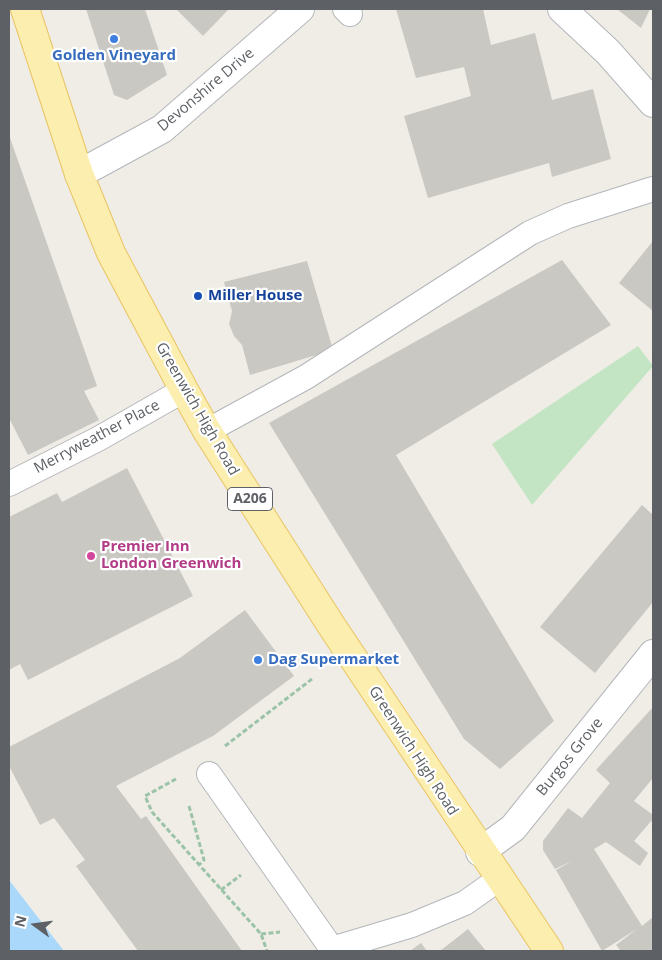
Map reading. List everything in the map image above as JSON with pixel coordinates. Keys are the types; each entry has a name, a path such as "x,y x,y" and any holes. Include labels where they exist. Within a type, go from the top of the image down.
{"main road":[{"name":"Greenwich High Road","path":"25,9 79,174 111,253 184,390 207,431 336,634 480,852 549,951"}],"street":[{"name":"Devonshire Drive","path":"79,174 162,129 300,9"},
{"path":"562,9 608,52 653,103"},
{"name":"Burgos Grove","path":"480,852 513,828 653,654"}],"lane":[{"path":"207,431 306,378 530,233 568,216 653,189"},
{"name":"Merryweather Place","path":"9,483 98,439 184,390"},
{"path":"209,774 332,949 412,925 466,904 499,879"}],"path":[{"path":"188,805 204,860 199,865"}],"green space":[{"path":"638,346 653,366 532,505 492,444"}],"water":[{"path":"9,880 64,951 9,951"}],"building":[{"path":"86,9 145,9 167,75 127,100 114,95"},
{"path":"176,9 229,9 203,36"},
{"path":"396,9 483,9 491,45 535,33 552,100 593,89 611,159 552,177 549,163 428,198 404,116 471,96 464,67 416,78"},
{"path":"617,9 650,9 641,28"},
{"path":"9,135 97,386 84,391 99,420 28,455 9,418"},
{"path":"653,241 653,311 619,283"},
{"path":"562,260 611,325 396,455 554,721 500,769 464,739 269,423"},
{"path":"307,261 333,350 250,375 242,345 234,336 229,324 232,311 224,282"},
{"name":"Premier Inn London Greenwich","path":"127,468 193,596 28,680 20,664 9,670 9,517 57,493 62,502"},
{"path":"642,505 653,515 653,602 595,673 540,627"},
{"path":"245,610 294,676 213,736 116,786 141,819 146,816 242,951 138,951 76,866 85,860 54,818 40,825 9,766 9,747 180,658"},
{"path":"653,707 653,778 634,801 653,815 653,819 634,841 648,853 640,866 606,842 594,849 642,926 653,917 653,951 621,951 616,945 637,929 602,951 556,870 572,861 555,869 543,850 543,841 568,808 582,818 610,783 596,770"},
{"path":"468,929 486,951 440,951"},
{"path":"421,943 427,951 410,951"}],"place":[{"name":"Golden Vineyard","path":"114,39"},
{"name":"Miller House","path":"198,296"},
{"name":"Premier Inn London Greenwich","path":"91,556"},
{"name":"Dag Supermarket","path":"258,660"}]}
